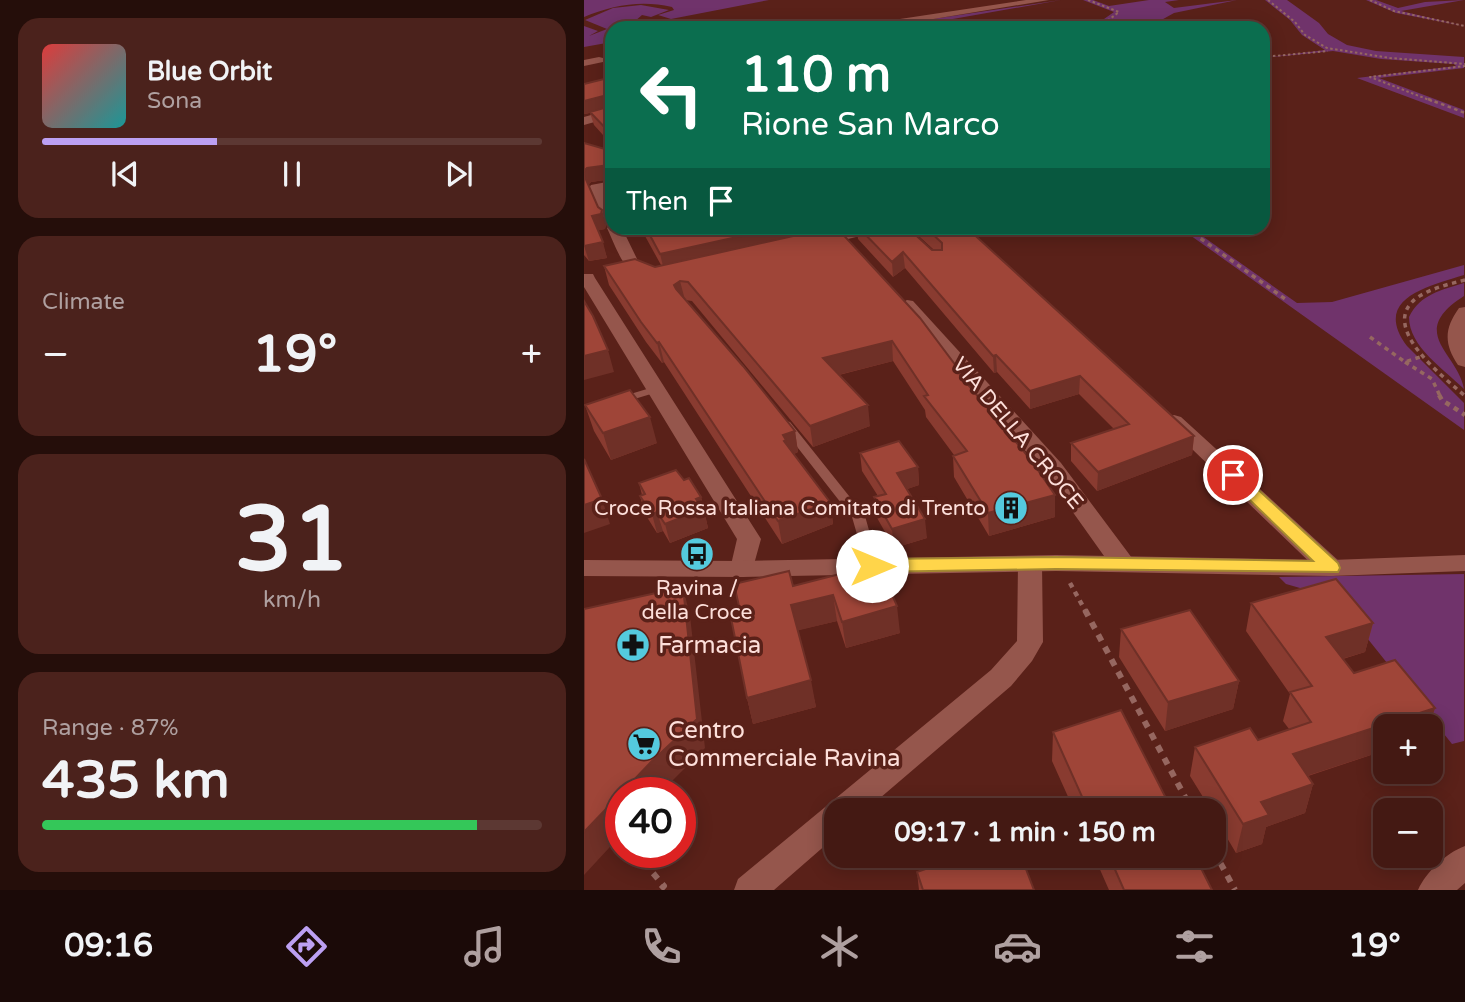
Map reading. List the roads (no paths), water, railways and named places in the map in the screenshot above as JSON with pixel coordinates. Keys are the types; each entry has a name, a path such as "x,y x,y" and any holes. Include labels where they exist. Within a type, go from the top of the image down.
{"street":[{"path":"906,21 1044,0"},
{"path":"584,63 599,60"},
{"path":"584,121 605,115"},
{"path":"605,186 596,188 605,206"},
{"path":"614,235 620,268"},
{"path":"803,245 848,241 860,235"},
{"path":"672,276 659,278 620,268 585,276 748,539 742,569"},
{"name":"VIA DELLA CROCE","path":"903,301 1053,468 1123,564"},
{"path":"1464,312 1455,330 1455,340 1464,361"},
{"path":"1157,405 1331,568"},
{"path":"584,568 742,569 1030,564 1331,568 1464,563"},
{"path":"859,798 1001,678 1023,654 1030,642 1030,564"},
{"path":"750,890 824,827"},
{"path":"1434,890 1464,863"}],"lane":[{"path":"609,404 657,389"},
{"path":"777,414 858,516 872,566"}],"place":[{"name":"Croce Rossa Italiana Comitato di Trento","path":"1011,508"},
{"name":"Ravina / della Croce","path":"697,554"},
{"name":"Farmacia","path":"633,645"},
{"name":"Centro Commerciale Ravina","path":"644,744"}]}
